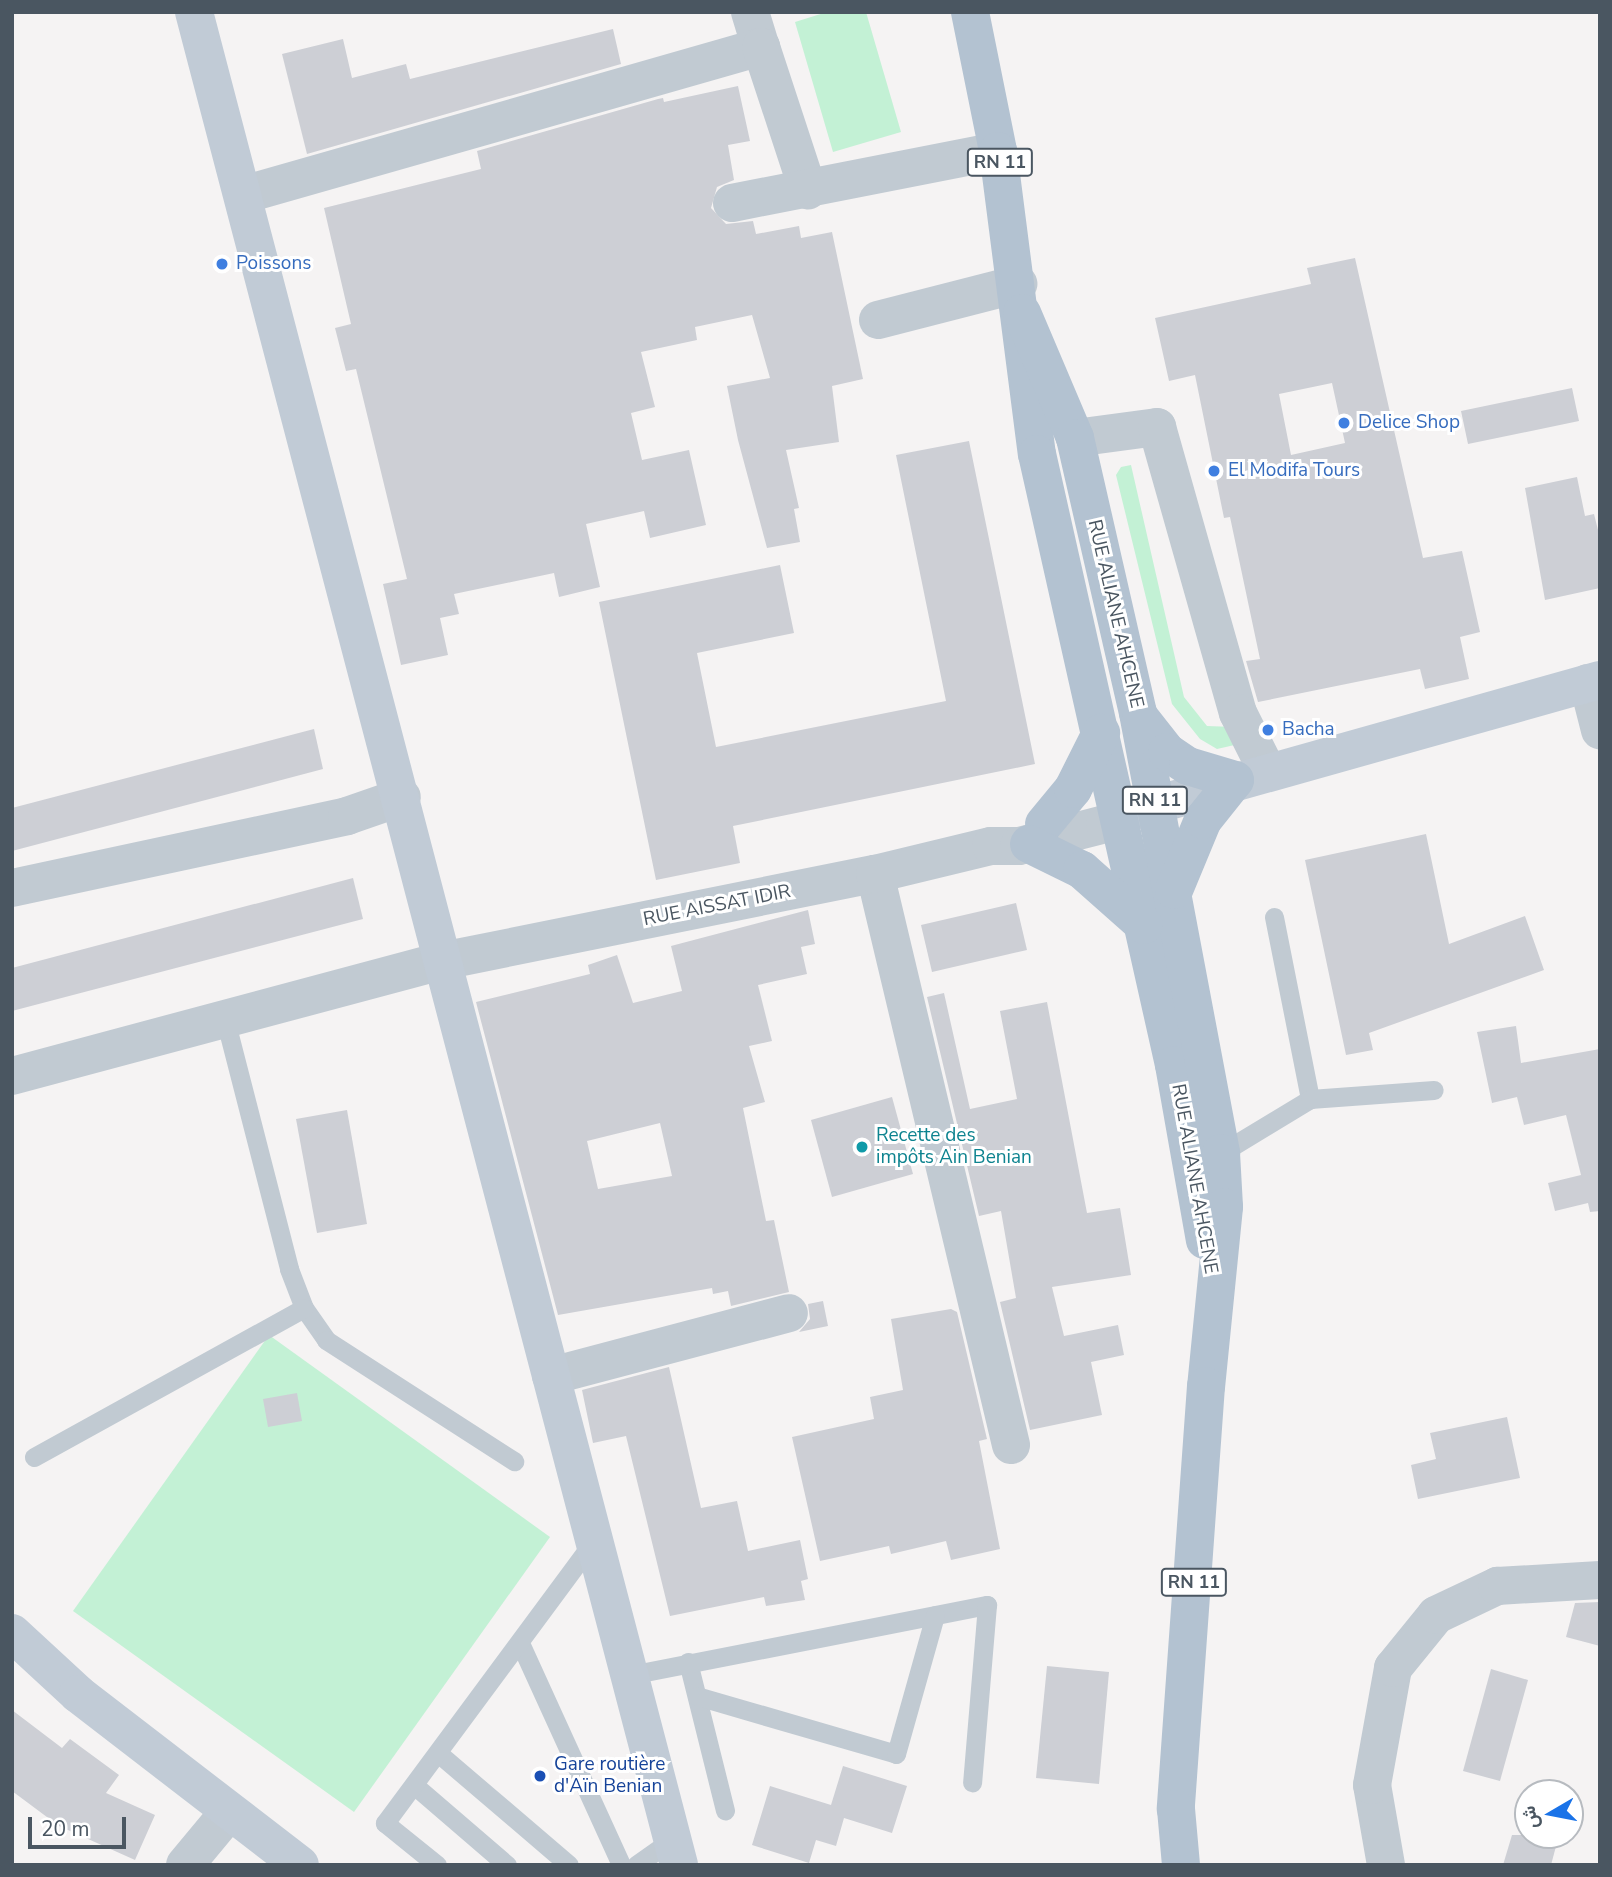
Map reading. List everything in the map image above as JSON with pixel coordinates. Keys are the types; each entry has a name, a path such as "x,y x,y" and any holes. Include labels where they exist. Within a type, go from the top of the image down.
{"main road":[{"name":"RUE ALIANE AHCENE","path":"970,12 998,151 1020,299 1037,454 1120,814 1174,1065 1214,1300"},
{"name":"RUE ALIANE AHCENE","path":"1020,299 1074,438 1138,713 1156,803 1222,1153 1224,1207 1214,1300"},
{"path":"1138,713 1167,752 1188,766 1251,776"},
{"path":"1101,733 1073,789 1037,834 1093,878 1144,925"},
{"path":"1173,892 1196,831 1251,776"},
{"name":"RN 11","path":"1181,1865 1175,1809 1214,1300"}],"street":[{"path":"194,12 402,797 442,961 676,1852"},
{"path":"243,195 755,30 808,190"},
{"path":"732,203 998,151"},
{"path":"878,320 1020,299"},
{"path":"1074,438 1157,427 1238,713 1251,776"},
{"path":"1120,814 1594,682 1600,730"},
{"path":"12,888 347,816 402,797"},
{"name":"RUE AISSAT IDIR","path":"12,1076 442,961 875,874 991,846 1012,833 1037,834 1105,824 1120,814"},
{"path":"875,874 1011,1445"},
{"path":"551,1376 789,1313"},
{"path":"1386,1865 1372,1785 1394,1668 1436,1615 1497,1586 1600,1580"},
{"path":"12,1633 78,1694 300,1865"},
{"path":"185,1865 229,1812"}],"lane":[{"path":"1274,916 1310,1099"},
{"path":"225,1019 289,1269 304,1308 326,1340 514,1461"},
{"path":"1222,1153 1310,1099 1434,1090"},
{"path":"34,1457 304,1308"},
{"path":"437,1865 385,1824 595,1540"},
{"path":"630,1675 987,1605 972,1782"},
{"path":"697,1696 896,1754 935,1615"},
{"path":"520,1643 621,1865"},
{"path":"688,1662 725,1810"},
{"path":"438,1753 569,1865"},
{"path":"414,1785 507,1865"},
{"path":"636,1865 676,1852"}],"green space":[{"path":"827,12 866,12 901,132 833,152 795,22"},
{"path":"1131,465 1184,697 1207,726 1234,727 1239,744 1217,749 1200,739 1172,704 1116,475 1121,467"},
{"path":"269,1335 550,1537 354,1812 73,1611"}],"building":[{"path":"613,29 621,64 307,154 282,54 343,39 352,78 406,64 410,79"},
{"path":"738,86 750,141 728,145 734,180 717,187 711,208 726,224 753,221 756,234 799,226 801,238 832,232 863,379 832,386 839,442 786,450 799,508 794,509 800,542 767,548 738,440 727,386 770,378 752,315 695,327 697,340 641,352 655,407 631,413 642,460 689,450 706,525 650,538 644,511 586,524 600,587 559,597 554,573 454,594 459,614 440,618 448,655 401,665 383,584 407,579 356,369 346,371 335,328 351,324 324,208 481,169 477,151 658,99 663,98 664,102"},
{"path":"1355,258 1423,558 1462,551 1480,632 1460,637 1469,679 1425,689 1420,669 1258,702 1246,661 1260,659 1230,517 1224,518 1195,375 1169,381 1155,318 1311,284 1307,268","holes":["1332,383 1345,443 1291,455 1279,394"]},
{"path":"1572,388 1579,421 1468,444 1461,411"},
{"path":"969,441 1035,764 733,826 740,863 656,880 599,602 780,565 794,633 697,653 716,747 946,701 896,455"},
{"path":"1577,477 1585,516 1594,514 1600,538 1600,588 1545,600 1525,488"},
{"path":"314,729 323,769 12,851 12,808"},
{"path":"1426,834 1449,944 1525,916 1544,970 1369,1033 1373,1050 1346,1055 1305,860"},
{"path":"353,878 363,919 12,1011 12,968"},
{"path":"1016,903 1027,950 932,972 921,925"},
{"path":"808,910 815,944 801,947 807,974 758,985 772,1041 749,1046 765,1102 743,1108 766,1221 774,1220 789,1292 731,1306 728,1291 713,1294 712,1288 558,1315 476,1002 590,974 588,965 617,955 633,1003 682,991 671,946","holes":["660,1123 672,1176 598,1189 587,1141"]},
{"path":"944,993 970,1109 1017,1099 1000,1011 1047,1002 1087,1213 1120,1208 1131,1275 1052,1287 1064,1336 1118,1325 1124,1355 1091,1362 1102,1415 1030,1430 1000,1302 1016,1298 1001,1211 979,1216 927,997"},
{"path":"1516,1026 1521,1063 1600,1049 1600,1211 1590,1212 1588,1203 1555,1211 1548,1183 1581,1175 1566,1115 1524,1125 1517,1097 1492,1103 1477,1032"},
{"name":"Recette des impôts Ain Benian","path":"892,1097 913,1174 832,1197 811,1120"},
{"path":"347,1110 367,1224 317,1233 296,1119"},
{"path":"823,1301 828,1326 799,1332 810,1319 808,1304"},
{"path":"951,1309 957,1312 987,1439 979,1441 1000,1549 951,1560 946,1541 891,1554 889,1546 820,1561 792,1437 874,1419 870,1397 903,1390 891,1319"},
{"path":"669,1367 701,1508 737,1501 748,1551 800,1540 808,1579 801,1581 805,1600 766,1606 764,1597 670,1616 626,1436 593,1443 582,1390"},
{"path":"297,1393 302,1421 268,1427 263,1399"},
{"path":"1507,1417 1520,1478 1418,1499 1411,1465 1436,1459 1430,1433"},
{"path":"1600,1602 1600,1646 1566,1637 1575,1603"},
{"path":"1047,1666 1109,1672 1099,1784 1036,1778"},
{"path":"1491,1669 1528,1680 1500,1781 1463,1771"},
{"path":"12,1710 62,1748 70,1739 119,1775 106,1793 155,1815 135,1860 59,1826 12,1791"},
{"path":"843,1766 907,1786 892,1833 844,1818 836,1846 816,1840 809,1863 752,1845 770,1786 831,1805"},
{"path":"1512,1835 1514,1849 1555,1849 1551,1865 1503,1865"}],"place":[{"name":"Poissons","path":"222,264"},
{"name":"Delice Shop","path":"1344,423"},
{"name":"El Modifa Tours","path":"1214,471"},
{"name":"Bacha","path":"1268,730"},
{"name":"Recette des impôts Ain Benian","path":"862,1147"},
{"name":"Gare routière d'Aïn Benian","path":"540,1776"}]}
